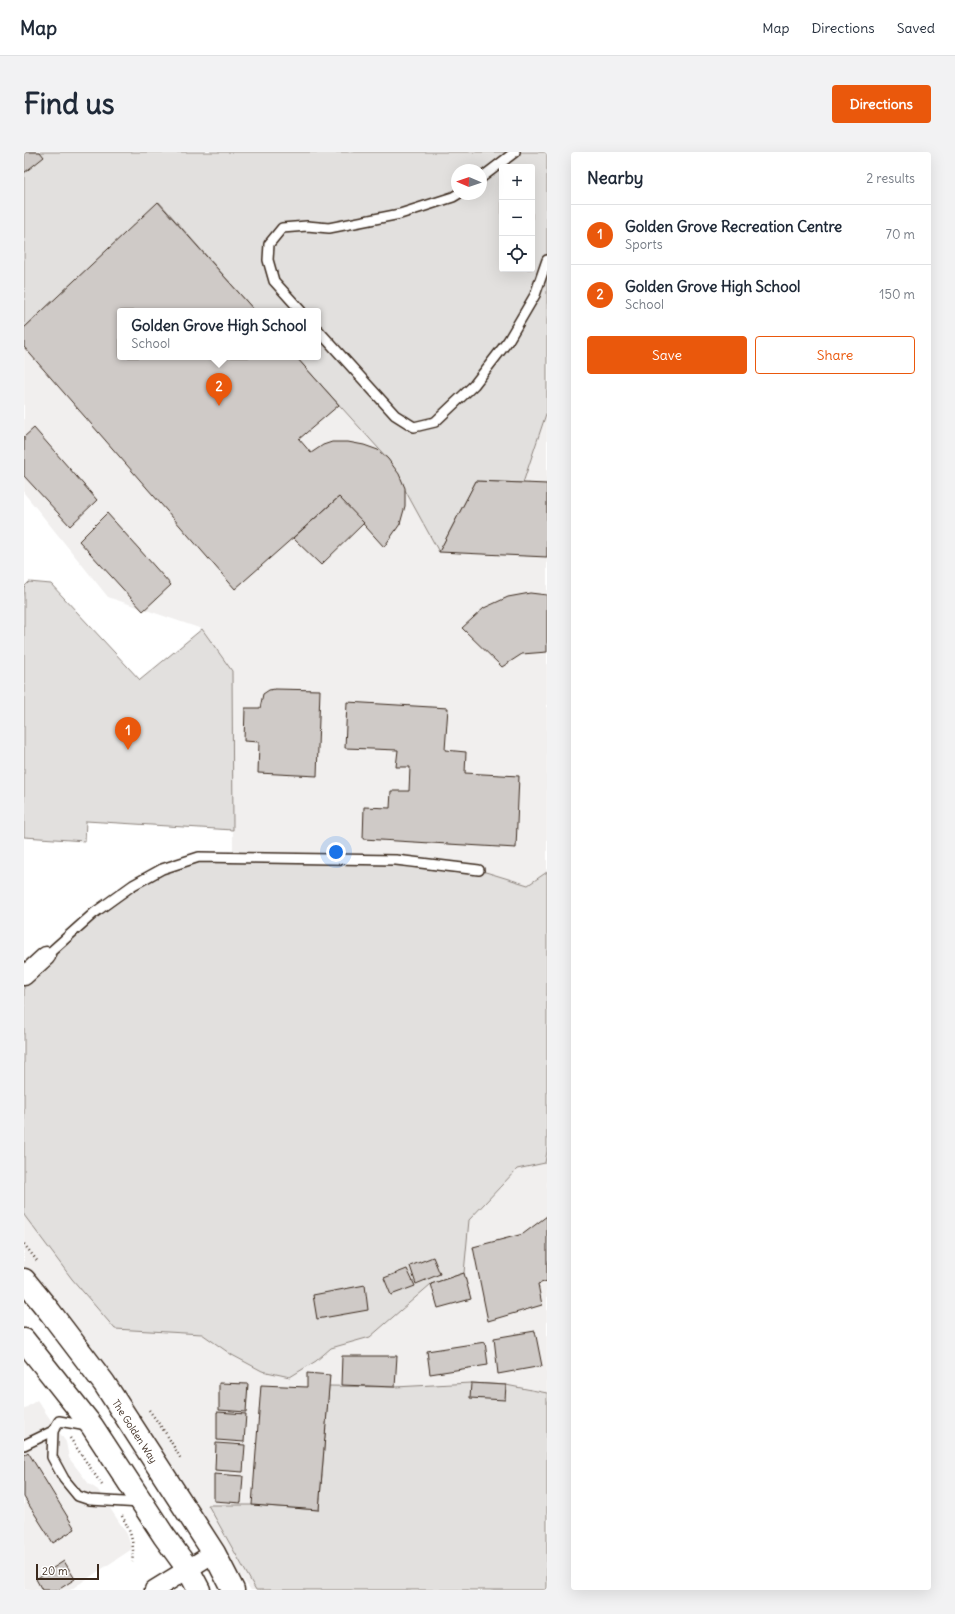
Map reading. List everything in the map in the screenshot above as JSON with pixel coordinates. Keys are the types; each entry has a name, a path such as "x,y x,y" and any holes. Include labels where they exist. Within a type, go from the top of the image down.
{"main road":[{"name":"The Golden Way","path":"24,1280 104,1383 214,1553 234,1590"},
{"path":"24,1340 92,1426 142,1504 188,1569 199,1590"}],"street":[{"path":"24,976 46,956"},
{"path":"154,1590 214,1553"}],"lane":[{"path":"487,173 515,152"},
{"path":"298,308 274,281 268,260 269,244 282,228 307,226 329,228 400,214 451,198"},
{"path":"321,333 395,415 414,427 435,422 474,384 508,341 535,295 547,260"},
{"path":"46,956 94,913 132,885 162,869 199,857 396,860 479,870"},
{"path":"92,1426 59,1421 53,1431 52,1457 64,1479 78,1496 90,1500 142,1504"},
{"path":"24,1445 53,1431"}],"path":[{"path":"59,1421 130,1529 134,1544 132,1562"}],"shaded area":[{"path":"24,152 547,152 547,1590 251,1590 24,1294 24,975 233,857 232,671 202,629 108,597 24,493"},
{"path":"24,152 547,152 547,411 523,483 476,481 439,552 388,459 299,360 321,360 321,308 252,308 159,202 24,328"},
{"path":"29,582 51,584 140,680 202,629 232,671 233,830 86,821 85,841 24,837 24,587"},
{"path":"199,857 396,860 479,870 528,885 547,872 547,1151 545,1163 517,1169 469,1220 464,1273 431,1284 370,1337 331,1348 316,1361 290,1377 262,1371 232,1355 202,1334 115,1329 72,1279 24,1215 24,976 107,903 153,874"},
{"path":"471,1383 506,1385 547,1393 547,1590 256,1590 208,1505 252,1505 319,1510 329,1386 395,1387"},
{"path":"37,1400 66,1442 69,1458 89,1484 98,1490 127,1534 132,1549 70,1590 24,1590 24,1409"}],"building":[{"path":"24,152 40,152 44,157 24,173"},
{"path":"158,202 252,308 117,308 117,360 299,360 339,405 299,439 311,453 323,445 332,442 348,442 364,445 378,450 388,459 399,474 405,488 405,506 400,524 384,547 339,497 235,589 24,347 24,328"},
{"path":"34,428 97,500 70,526 24,476 24,437"},
{"path":"476,481 547,484 547,557 439,552"},
{"path":"339,497 364,523 321,565 293,538"},
{"path":"107,513 171,585 143,611 79,541"},
{"path":"530,593 547,595 547,652 522,654 502,667 462,628 484,608 508,597"},
{"path":"269,690 320,690 317,776 258,773 259,742 244,741 245,708 260,708 263,694"},
{"path":"347,702 448,708 445,750 466,752 465,773 519,776 516,848 363,839 364,807 390,808 391,791 409,791 410,767 396,767 398,750 345,748"},
{"path":"547,1216 547,1281 538,1284 542,1305 488,1321 473,1247 523,1234"},
{"path":"433,1257 440,1274 416,1284 410,1266"},
{"path":"407,1269 415,1286 391,1295 384,1278"},
{"path":"464,1273 471,1299 438,1308 431,1284"},
{"path":"365,1285 368,1310 317,1319 313,1295"},
{"path":"535,1331 542,1366 498,1374 494,1338"},
{"path":"485,1342 488,1365 430,1374 427,1351"},
{"path":"342,1356 397,1356 395,1387 341,1385"},
{"path":"307,1373 330,1375 319,1510 252,1505 261,1385 307,1387"},
{"path":"219,1383 248,1384 246,1412 219,1410"},
{"path":"471,1383 506,1385 505,1400 470,1398"},
{"path":"217,1412 246,1414 244,1442 217,1440"},
{"path":"216,1443 245,1445 243,1472 215,1470"},
{"path":"28,1452 75,1529 53,1543 24,1497 24,1455"},
{"path":"214,1474 243,1476 241,1503 214,1501"},
{"path":"64,1561 75,1579 58,1590 42,1590 36,1579"}],"place":[{"name":"Golden Grove High School","path":"219,406"},
{"name":"Golden Grove Recreation Centre","path":"128,750"}]}
